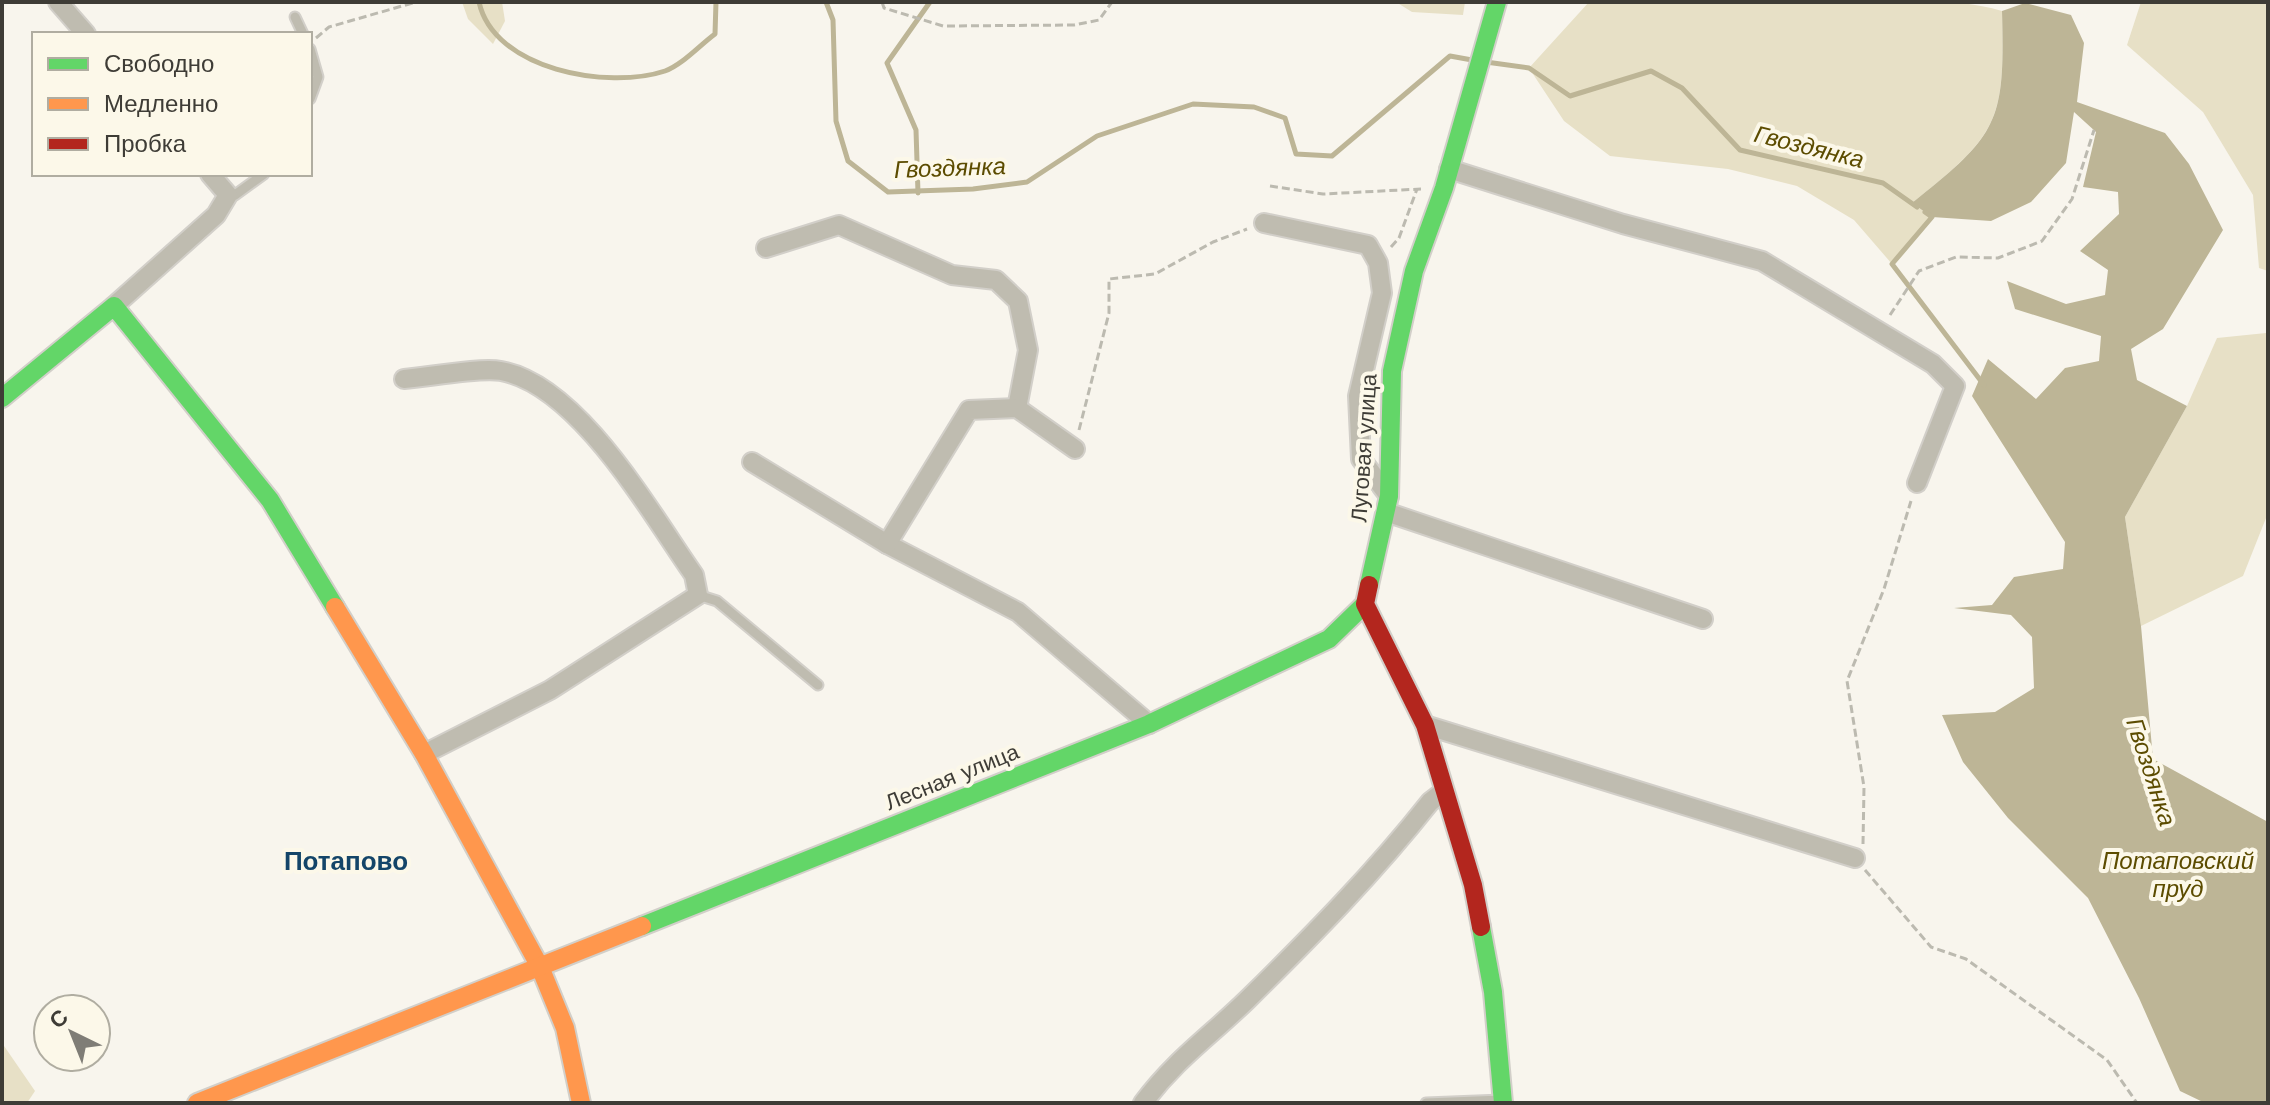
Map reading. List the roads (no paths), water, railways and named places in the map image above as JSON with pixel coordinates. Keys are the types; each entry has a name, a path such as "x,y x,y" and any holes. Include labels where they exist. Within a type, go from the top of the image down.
{"street":[{"path":"58,2 84,32"},
{"name":"Луговая улица","path":"1365,604 1387,504 1392,371 1414,271 1447,178 1497,2"},
{"path":"2,398 114,306 216,215 228,195 212,176"},
{"path":"1447,178 1762,261 1933,364 1955,386 1917,483"},
{"path":"1264,223 1368,245 1378,263 1382,293 1358,396 1361,459 1387,504 1703,619"},
{"path":"766,248 839,225 952,275 996,280 1018,301 1028,350 1017,408"},
{"path":"114,306 270,500 424,754 540,967 565,1028 581,1103"},
{"path":"404,379 501,371 546,390 625,470 694,575 698,595 550,690 424,754"},
{"path":"887,544 969,410 1017,408 1075,449"},
{"path":"752,462 887,544 1018,612 1149,724"},
{"path":"1365,604 1425,725 1473,885 1493,992 1501,1095"},
{"name":"Лесная улица","path":"197,1103 1149,724 1329,639 1365,604"},
{"path":"1425,725 1855,858"},
{"path":"1143,1103 1168,1069 1243,1003 1351,896 1430,802 1443,792"}],"lane":[{"path":"295,17 302,32"},
{"path":"312,56 318,77 312,94"},
{"path":"228,195 235,195 261,176"},
{"path":"698,595 717,601 818,685"},
{"path":"1426,1103 1501,1095"}],"water":[{"name":"Потаповский пруд","path":"2025,3 2071,15 2084,43 2077,102 2165,133 2189,164 2223,230 2163,329 2131,349 2137,380 2187,406 2125,517 2141,626 2153,759 2268,822 2268,1103 2205,1103 2180,1091 2139,998 2088,898 2008,818 1963,762 1942,715 1995,712 2034,688 2032,637 2011,615 1954,608 1992,605 2014,577 2063,569 2065,542 1972,396 1988,359 2036,399 2065,368 2099,361 2101,336 2015,309 2007,281 2066,304 2105,295 2108,270 2080,251 2119,214 2118,192 2083,187 2096,132 2074,112 2066,163 2031,202 1991,221 1932,217 1912,203 1963,160 1991,123 2001,78 2002,11"}],"waterway":[{"name":"Гвоздянка","path":"479,2 489,25 506,44 529,59 556,69 614,78 665,71 684,60 715,34 716,2"},
{"name":"Гвоздянка","path":"826,2 833,20 836,121 848,161 888,192 973,189 1027,182 1097,136 1193,104 1254,107 1285,118 1296,154 1332,156 1450,56 1472,60"},
{"path":"918,193 916,130 887,63 930,2"},
{"name":"Гвоздянка","path":"1486,62 1529,68 1570,96 1651,71 1682,88 1740,150 1883,183 1917,207"},
{"name":"Гвоздянка","path":"1925,212 1932,217 1892,264 1984,385"}],"district":[{"name":"Потапово","path":"346,861"}]}
